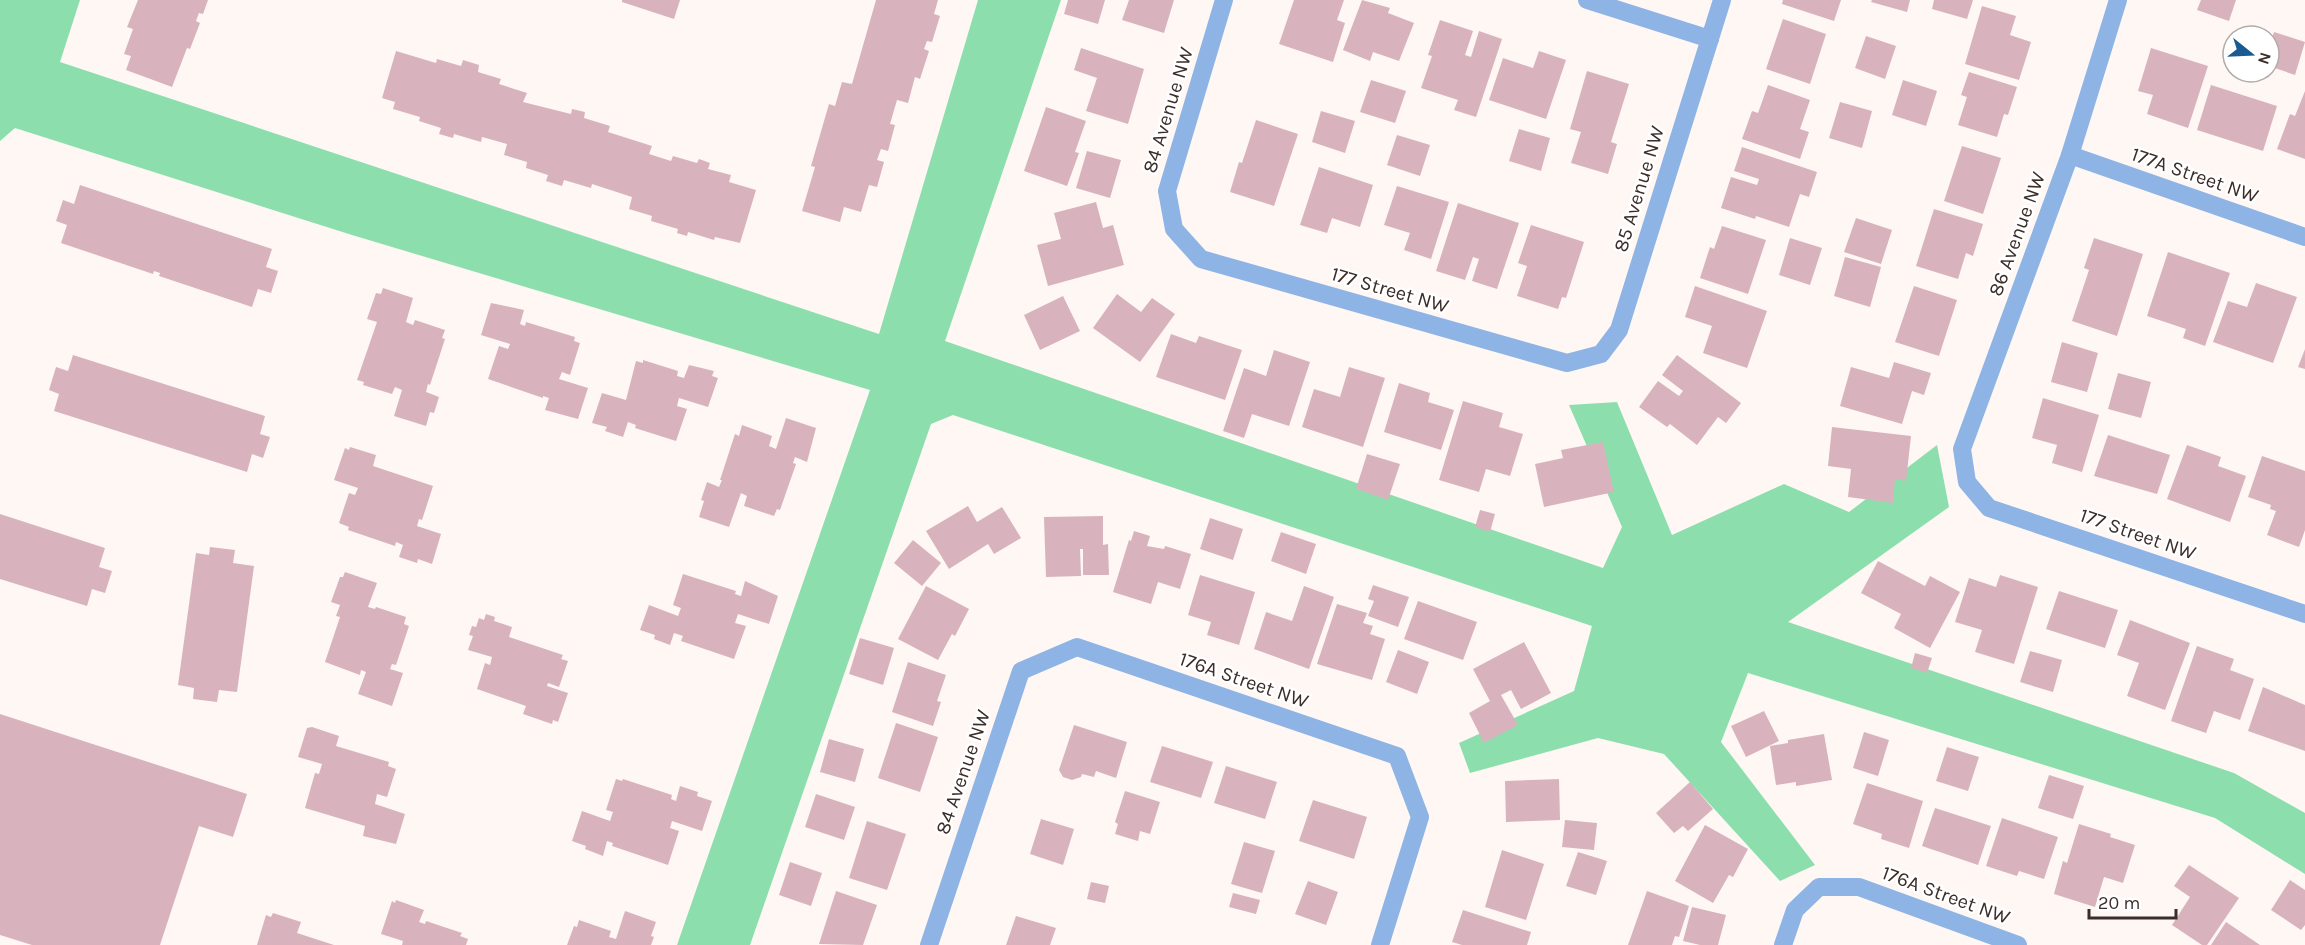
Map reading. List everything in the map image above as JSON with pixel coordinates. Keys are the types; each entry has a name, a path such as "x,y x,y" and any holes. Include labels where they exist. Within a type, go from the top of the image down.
{"street":[{"name":"84 Avenue NW","path":"1201,259 1174,229 1167,191 1224,0"},
{"path":"1587,0 1710,39"},
{"name":"85 Avenue NW","path":"1567,363 1601,354 1619,330 1722,0"},
{"name":"86 Avenue NW","path":"1967,482 1962,449 2070,155 2118,0"},
{"name":"177A Street NW","path":"2070,155 2305,237"},
{"name":"177 Street NW","path":"1201,259 1567,363"},
{"name":"177 Street NW","path":"1967,482 1989,508 2305,614"},
{"name":"84 Avenue NW","path":"929,945 1021,671 1077,647"},
{"name":"176A Street NW","path":"1077,647 1397,756 1420,817 1380,945"},
{"name":"176A Street NW","path":"1783,945 1795,910 1819,887 1859,887 2018,945"}],"green space":[{"path":"0,0 80,0 60,62 879,334 978,0 1061,0 945,341 1603,568 1622,527 1569,405 1617,402 1672,535 1784,484 1849,512 1937,445 1949,507 1788,622 2234,773 2305,813 2305,874 2215,818 1748,673 1721,742 1815,865 1780,881 1664,754 1598,738 1470,773 1459,743 1574,691 1592,626 953,415 931,424 750,945 677,945 870,390 352,235 15,128 0,141"}],"building":[{"path":"138,0 208,0 203,14 199,13 196,21 200,23 190,49 187,48 172,87 126,70 131,56 124,54 133,29 127,27"},
{"path":"622,0 680,0 674,19 622,2"},
{"path":"876,0 938,0 934,14 940,16 932,42 927,41 924,49 929,51 920,79 915,77 908,103 897,100 890,124 895,125 888,151 881,149 877,160 884,162 877,187 869,185 861,212 844,207 840,222 802,211 815,167 811,166 829,104 835,106 842,82 852,84"},
{"path":"1068,0 1105,0 1098,24 1064,14"},
{"path":"1129,0 1174,0 1164,33 1122,20"},
{"path":"1294,0 1344,0 1337,20 1345,23 1333,62 1279,44"},
{"path":"1362,0 1390,8 1388,13 1414,23 1399,61 1373,52 1370,61 1343,50"},
{"path":"1783,0 1841,0 1834,21 1782,4"},
{"path":"1872,0 1910,0 1907,12 1871,2"},
{"path":"1934,0 1973,0 1967,19 1932,9"},
{"path":"2201,0 2236,0 2229,21 2197,10"},
{"path":"1982,6 2016,16 2010,35 2031,42 2019,80 1965,64"},
{"path":"1783,19 1826,34 1810,84 1766,69"},
{"path":"1440,20 1473,31 1465,55 1471,57 1479,31 1502,39 1476,117 1454,110 1458,100 1421,88 1432,56 1428,55"},
{"path":"2281,34 2305,42 2295,75 2281,70"},
{"path":"1866,36 1896,46 1885,79 1855,68"},
{"path":"1081,48 1144,69 1128,124 1086,111 1097,78 1074,70"},
{"path":"2151,48 2208,66 2188,128 2147,114 2153,95 2138,91"},
{"path":"396,51 436,63 437,59 461,66 463,60 479,65 478,72 501,79 499,84 527,93 523,102 571,114 572,109 585,112 584,118 610,126 608,132 652,146 649,154 671,161 673,156 697,163 699,159 710,163 708,169 731,175 729,182 756,190 740,243 715,237 714,240 688,232 687,236 677,233 678,229 651,221 652,216 629,209 632,197 592,184 591,188 564,180 562,186 546,181 548,175 526,168 527,162 504,155 507,144 482,137 481,142 454,134 453,138 439,134 441,128 419,121 420,117 393,109 395,102 382,98"},
{"path":"1539,51 1566,60 1546,119 1489,100 1503,58 1533,68"},
{"path":"1587,71 1629,84 1611,142 1617,144 1608,174 1571,163 1581,132 1570,129"},
{"path":"1969,72 2017,87 2008,115 2004,114 1997,137 1958,125 1967,97 1961,95"},
{"path":"1371,80 1406,91 1395,123 1360,112"},
{"path":"1903,80 1937,91 1926,126 1892,115"},
{"path":"1768,85 1810,100 1800,129 1809,132 1800,159 1742,139 1752,111 1758,113"},
{"path":"2211,85 2277,106 2263,151 2197,130"},
{"path":"2305,91 2305,159 2277,149 2290,114 2295,116"},
{"path":"1840,102 1872,111 1862,148 1829,138"},
{"path":"1046,107 1086,121 1075,152 1079,153 1067,186 1024,171"},
{"path":"1321,111 1355,121 1345,153 1312,142"},
{"path":"1256,120 1298,134 1274,206 1230,192"},
{"path":"1519,129 1550,138 1541,171 1509,161"},
{"path":"1397,135 1430,145 1420,176 1387,165"},
{"path":"1962,146 2001,158 1983,214 1944,201"},
{"path":"1742,147 1817,172 1809,197 1800,194 1789,227 1721,208 1731,177 1757,185 1759,179 1734,171"},
{"path":"1087,151 1121,160 1110,198 1076,188"},
{"path":"1319,167 1373,185 1360,227 1332,218 1327,233 1300,225"},
{"path":"80,185 272,249 266,267 278,271 271,293 258,289 252,307 159,276 160,273 154,271 153,274 61,243 67,225 56,221 63,200 74,204"},
{"path":"1397,186 1449,202 1431,259 1404,250 1410,233 1384,225"},
{"path":"1096,202 1103,228 1113,225 1124,265 1048,286 1037,245 1061,239 1054,213"},
{"path":"1458,203 1519,223 1497,289 1472,281 1479,259 1473,257 1465,280 1436,271"},
{"path":"1934,209 1983,224 1973,256 1966,253 1958,279 1916,266"},
{"path":"1856,218 1892,230 1881,264 1844,252"},
{"path":"1531,225 1584,242 1566,298 1562,297 1558,309 1517,296 1527,266 1518,263"},
{"path":"1722,226 1766,240 1748,294 1700,278 1710,247 1714,249"},
{"path":"1790,238 1822,248 1810,285 1779,275"},
{"path":"2094,238 2143,254 2117,336 2072,321 2089,270 2084,268"},
{"path":"2168,252 2230,273 2205,346 2183,338 2186,329 2147,316"},
{"path":"1845,257 1881,267 1870,307 1834,296"},
{"path":"2256,283 2297,297 2273,363 2213,342 2228,301 2247,307"},
{"path":"1695,286 1767,311 1747,368 1703,353 1712,326 1685,317"},
{"path":"1914,286 1957,300 1939,356 1895,342"},
{"path":"383,288 413,298 406,322 413,325 415,320 445,330 442,338 445,339 426,392 439,397 434,413 430,412 426,426 394,416 402,390 395,387 392,394 363,385 364,382 357,380 377,322 367,319 376,293 381,294"},
{"path":"1117,294 1141,312 1152,298 1175,314 1140,362 1093,328"},
{"path":"1063,296 1080,331 1040,350 1024,315"},
{"path":"491,303 524,310 520,324 525,326 526,322 575,337 574,341 580,343 570,375 562,372 559,379 588,388 578,419 545,410 549,398 488,379 499,346 508,349 510,344 481,335"},
{"path":"1171,334 1196,343 1199,336 1242,350 1225,400 1156,377"},
{"path":"2062,342 2098,353 2087,392 2051,382"},
{"path":"2305,349 2305,369 2298,367"},
{"path":"1274,350 1310,362 1289,426 1252,414 1244,438 1223,431 1244,368 1266,376"},
{"path":"73,355 265,416 260,434 270,437 263,458 252,454 247,472 54,411 59,394 49,390 56,367 68,371"},
{"path":"1677,355 1741,403 1726,423 1718,417 1697,445 1670,424 1667,427 1639,407 1658,381 1679,396 1683,391 1662,375"},
{"path":"643,360 678,371 677,376 684,378 689,365 714,371 712,376 718,378 708,407 679,398 677,406 687,409 676,441 635,428 636,425 628,422 623,437 605,431 607,427 592,423 602,393 626,400 636,361 643,363"},
{"path":"1894,362 1931,373 1924,395 1912,391 1902,424 1840,406 1851,367 1889,378"},
{"path":"1349,367 1385,378 1363,447 1302,427 1314,389 1340,397"},
{"path":"2118,373 2151,382 2141,418 2108,409"},
{"path":"1399,383 1430,393 1428,402 1454,410 1441,450 1384,432"},
{"path":"2043,398 2099,415 2082,472 2052,463 2057,445 2032,438"},
{"path":"1463,401 1503,413 1499,427 1523,434 1510,476 1486,469 1479,492 1439,480"},
{"path":"786,418 816,428 807,462 795,457 793,463 796,464 780,510 777,509 774,516 744,506 747,496 741,493 729,527 699,517 704,501 701,500 707,482 719,487 735,434 739,436 742,425 772,436 769,446 776,449"},
{"path":"1832,427 1911,436 1906,481 1895,479 1893,503 1848,497 1851,469 1828,466"},
{"path":"2108,435 2170,455 2157,494 2094,476"},
{"path":"1603,442 1614,492 1544,507 1535,464 1563,458 1561,450"},
{"path":"2187,445 2221,457 2218,466 2246,476 2230,522 2167,499"},
{"path":"350,447 376,455 373,466 433,486 422,520 419,519 417,526 441,534 432,564 418,559 417,563 399,557 403,545 396,542 395,546 348,530 349,527 339,523 349,493 355,495 358,488 334,480 345,448 349,450"},
{"path":"1367,454 1400,464 1388,500 1356,489"},
{"path":"2262,456 2305,471 2305,530 2299,547 2267,535 2276,511 2270,509 2271,505 2248,497"},
{"path":"968,506 977,522 1002,507 1021,538 994,554 988,544 949,569 926,531"},
{"path":"1480,510 1495,514 1490,532 1475,527"},
{"path":"0,514 105,548 99,567 112,571 105,593 92,589 87,606 0,579"},
{"path":"1103,516 1103,545 1108,544 1109,575 1083,575 1083,549 1080,549 1081,576 1046,577 1044,517"},
{"path":"1210,518 1243,529 1233,560 1200,549"},
{"path":"1134,531 1150,536 1147,546 1164,549 1165,546 1191,554 1180,589 1158,582 1151,604 1113,592"},
{"path":"1281,532 1316,544 1306,574 1271,561"},
{"path":"913,540 941,563 922,586 894,563"},
{"path":"210,547 235,550 233,563 254,566 237,692 219,690 217,702 193,699 194,688 178,685 196,553 209,555"},
{"path":"1878,561 1925,586 1930,576 1960,592 1930,648 1894,628 1901,614 1861,593"},
{"path":"345,572 377,583 368,607 375,609 376,607 406,617 404,624 409,626 396,665 392,664 390,669 403,673 392,706 358,694 366,672 361,670 360,675 325,662 340,617 336,616 340,605 331,602 340,577 343,577"},
{"path":"683,574 736,591 735,594 741,596 745,581 778,596 769,624 738,614 735,623 746,626 734,659 681,641 683,636 674,633 670,645 654,639 655,635 640,630 649,605 678,616 681,608 673,605"},
{"path":"1200,575 1255,592 1239,645 1207,635 1211,622 1188,615"},
{"path":"2000,575 2038,587 2014,664 1975,652 1982,630 1955,622 1969,578 1996,587"},
{"path":"1373,585 1409,597 1398,627 1368,616 1374,601 1368,599"},
{"path":"926,586 969,609 955,636 952,634 938,660 898,639"},
{"path":"1304,586 1334,597 1309,669 1254,649 1266,612 1292,621"},
{"path":"2059,591 2118,610 2105,648 2046,629"},
{"path":"1418,601 1477,622 1463,660 1404,639"},
{"path":"1337,604 1367,613 1363,623 1373,626 1370,634 1385,639 1372,680 1317,664"},
{"path":"486,614 495,617 494,621 512,627 509,637 563,655 561,659 568,661 559,687 548,683 547,686 568,693 558,722 553,720 552,724 523,714 526,706 477,689 485,663 490,665 492,657 468,650 473,636 469,635 472,626 476,627 479,618 484,620"},
{"path":"2130,620 2190,643 2165,710 2127,696 2139,663 2117,655"},
{"path":"860,638 894,648 883,685 849,674"},
{"path":"1524,642 1551,693 1521,709 1511,690 1501,695 1518,725 1484,743 1469,713 1490,701 1473,669"},
{"path":"2197,646 2234,659 2230,670 2254,679 2240,720 2214,711 2206,733 2171,721"},
{"path":"1398,650 1429,662 1417,694 1386,682"},
{"path":"2030,651 2062,660 2053,692 2020,682"},
{"path":"1915,653 1932,658 1927,673 1911,668"},
{"path":"908,662 946,675 937,701 941,702 933,726 892,712"},
{"path":"2263,687 2305,705 2305,751 2248,731"},
{"path":"1764,711 1779,741 1746,757 1731,726"},
{"path":"0,714 247,794 233,837 199,826 160,945 32,945 0,935"},
{"path":"896,723 938,737 920,792 878,778"},
{"path":"1074,725 1127,742 1116,778 1096,771 1094,777 1082,774 1081,777 1072,780 1063,777 1059,770"},
{"path":"312,727 339,736 336,746 389,762 388,766 396,769 387,797 377,794 375,804 405,814 396,844 363,836 365,826 305,808 315,773 319,774 322,764 298,757 307,728"},
{"path":"1864,732 1889,740 1878,776 1853,768"},
{"path":"1824,734 1832,780 1796,786 1796,782 1776,785 1770,746 1788,743 1788,740"},
{"path":"829,739 864,749 855,782 820,772"},
{"path":"1162,746 1213,762 1201,798 1150,782"},
{"path":"1947,747 1979,757 1968,791 1936,781"},
{"path":"1226,766 1277,782 1265,819 1214,803"},
{"path":"2049,775 2084,786 2073,819 2038,808"},
{"path":"616,779 622,781 623,779 672,795 671,799 676,801 680,786 698,792 697,796 712,801 702,831 672,821 670,828 679,831 668,865 612,846 613,843 607,841 603,856 572,841 582,811 610,821 613,812 606,810"},
{"path":"1559,779 1560,820 1506,822 1505,781"},
{"path":"1690,782 1713,809 1688,831 1683,826 1674,833 1656,813"},
{"path":"1867,783 1923,801 1909,848 1881,839 1882,834 1853,824"},
{"path":"1125,791 1160,802 1150,834 1140,831 1138,841 1115,834 1118,824 1115,822"},
{"path":"816,794 855,807 844,840 805,827"},
{"path":"1313,800 1367,817 1354,859 1299,841"},
{"path":"1935,808 1991,826 1978,865 1922,846"},
{"path":"2002,818 2058,837 2044,879 2019,871 2017,876 1986,866"},
{"path":"1041,819 1074,829 1063,865 1030,854"},
{"path":"1565,820 1597,823 1594,850 1562,847"},
{"path":"867,821 906,834 887,890 849,878"},
{"path":"2079,824 2111,834 2110,837 2135,845 2123,883 2104,877 2095,907 2054,894 2063,861 2067,863"},
{"path":"1705,825 1748,849 1733,877 1729,875 1713,903 1675,881"},
{"path":"1244,842 1275,851 1262,893 1231,884"},
{"path":"1502,850 1544,864 1526,920 1485,907"},
{"path":"1578,852 1607,861 1596,895 1566,886"},
{"path":"790,862 822,873 811,906 779,895"},
{"path":"2189,865 2239,898 2207,945 2202,945 2172,925 2190,897 2174,886"},
{"path":"2290,880 2305,890 2305,925 2301,930 2271,910"},
{"path":"1308,881 1338,892 1326,925 1295,914"},
{"path":"1091,882 1109,886 1105,903 1087,899"},
{"path":"836,891 877,905 863,945 819,944"},
{"path":"1647,891 1689,906 1679,937 1675,936 1672,945 1628,945"},
{"path":"1233,893 1260,900 1256,914 1229,907"},
{"path":"396,900 424,910 419,922 425,924 426,921 462,933 460,936 468,939 466,945 402,945 403,941 381,934 392,901 395,903"},
{"path":"1692,907 1726,915 1718,945 1700,945 1683,941"},
{"path":"1463,910 1531,932 1527,945 1462,945 1452,942"},
{"path":"625,911 656,922 651,936 654,937 651,945 567,945 574,926 577,927 579,920 611,931 609,937 616,939"},
{"path":"273,913 301,922 297,933 334,945 257,945 266,915 271,917"},
{"path":"1016,916 1056,928 1050,945 1006,945"},
{"path":"2226,922 2260,945 2211,945"}]}
